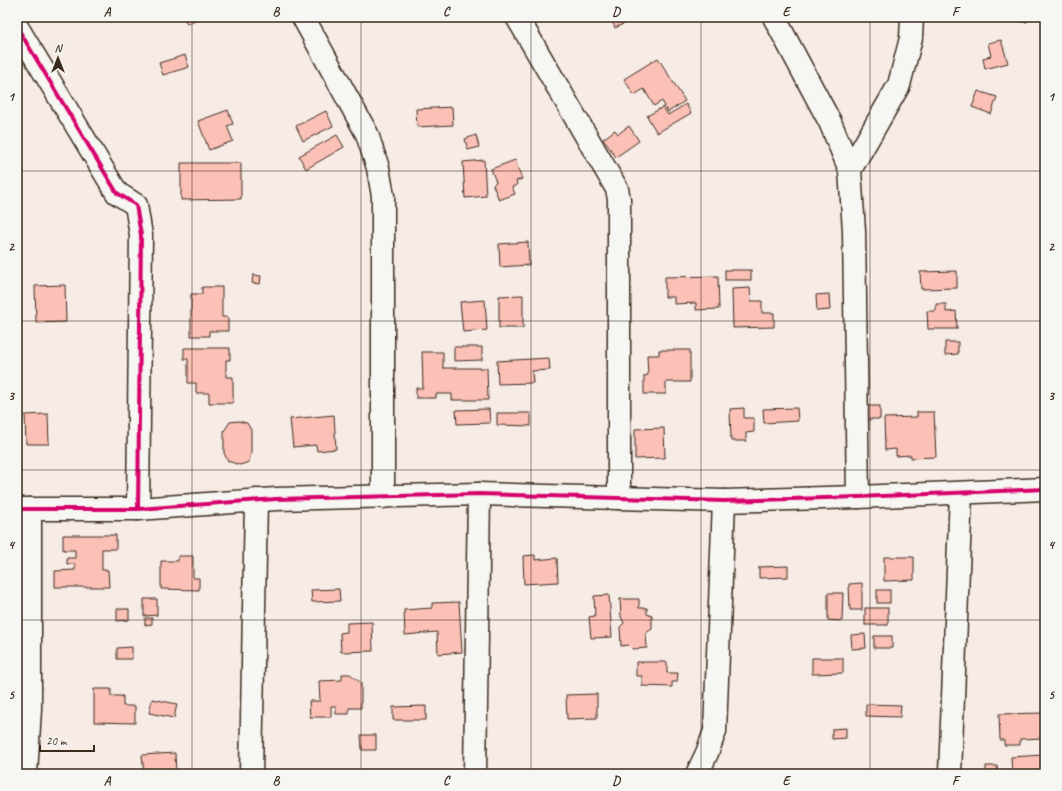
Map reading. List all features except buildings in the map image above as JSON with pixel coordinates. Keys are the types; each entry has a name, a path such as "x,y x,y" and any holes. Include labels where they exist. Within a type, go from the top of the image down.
{"street":[{"path":"303,17 367,134 378,168 383,196 383,497"},
{"path":"517,17 617,189 619,199 619,498"},
{"path":"774,17 830,122 850,170 854,231 858,497"},
{"path":"850,170 899,86 911,38 912,17"},
{"path":"17,27 116,193 136,205 141,235 138,509"},
{"path":"26,774 30,709 23,509 138,509 256,500 479,494 724,501 1045,489"},
{"path":"950,774 962,493"},
{"path":"475,774 479,494"},
{"path":"252,774 256,500"},
{"path":"697,774 708,753 715,732 724,501"}],"cycle path":[{"path":"17,27 117,193 136,205 141,235 138,509"},
{"path":"17,509 138,509 276,499 479,494 724,501 1045,489"}]}
